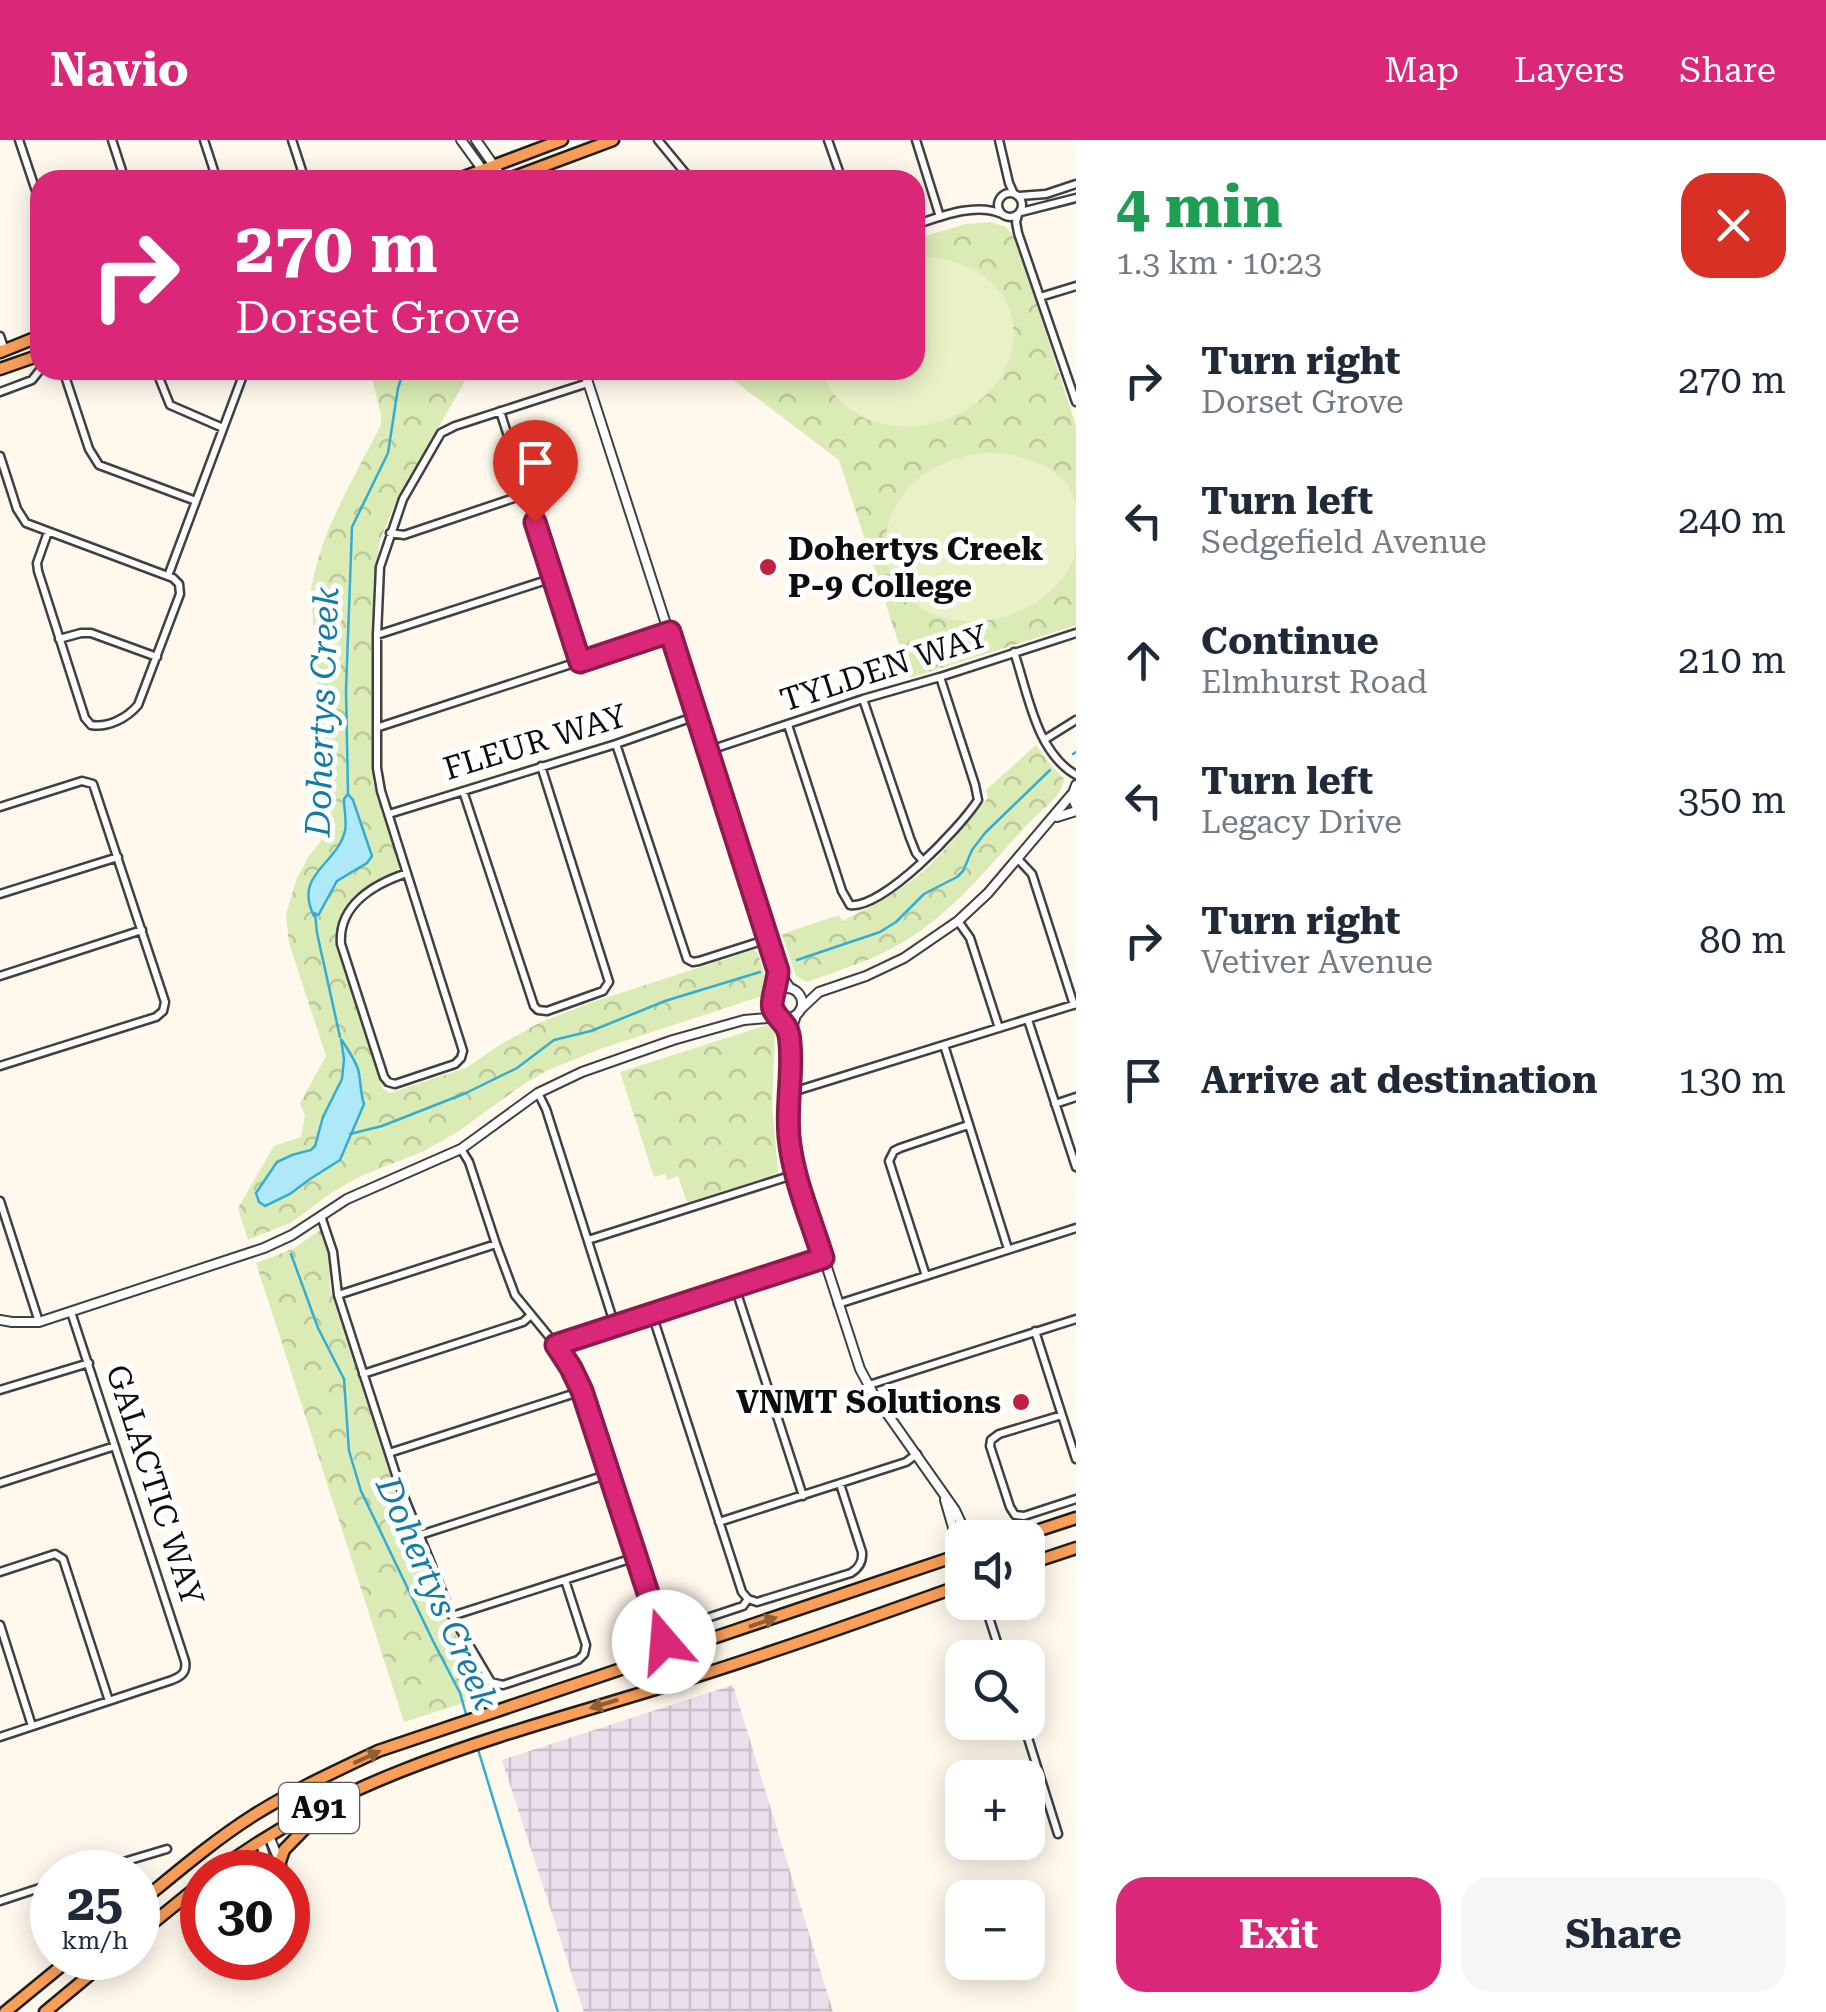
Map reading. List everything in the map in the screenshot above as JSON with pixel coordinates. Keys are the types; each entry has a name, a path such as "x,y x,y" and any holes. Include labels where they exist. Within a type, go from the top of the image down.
{"highway":[{"path":"490,170 562,140"},
{"path":"532,170 613,140"},
{"path":"30,340 2,351 5,367 30,358"},
{"path":"1045,1528 1076,1518"},
{"path":"1045,1558 1076,1548"},
{"name":"A91","path":"160,1886 253,1816 362,1759 420,1736 945,1562"},
{"name":"A91","path":"248,1850 334,1800 430,1759 828,1634 945,1591"},
{"path":"284,1850 334,1800"},
{"path":"253,1816 265,1839"},
{"path":"160,1917 180,1900"},
{"path":"5,2012 44,1980"},
{"path":"44,2012 83,1980"}],"street":[{"path":"19,140 30,173"},
{"path":"112,140 121,170"},
{"path":"204,140 213,170"},
{"path":"292,140 302,170"},
{"path":"461,140 482,170"},
{"path":"476,140 497,170"},
{"path":"658,140 683,170"},
{"path":"666,140 671,156"},
{"path":"828,140 838,170"},
{"path":"916,140 940,216"},
{"path":"999,140 1009,183 1022,203 1016,222 1018,233 1072,373 1076,402"},
{"path":"1004,162 998,208 1018,233"},
{"path":"925,221 980,210 1016,194 1038,195 1076,184"},
{"path":"980,210 1004,216 1076,198"},
{"path":"1040,298 1076,286"},
{"path":"0,336 2,351"},
{"path":"0,392 32,380"},
{"path":"66,380 98,465 196,501"},
{"path":"160,380 170,406 223,428"},
{"path":"168,576 240,380"},
{"path":"587,380 778,971 801,996 790,1038 789,1137 796,1174 838,1304 868,1385 960,1520"},
{"path":"407,872 354,905 343,921 342,944 383,1073 388,1082 399,1083 455,1064 461,1058 462,1047 378,779 380,567 403,499 440,433 588,383"},
{"path":"500,411 580,662"},
{"path":"0,456 23,520 168,576 179,584 180,594 138,705 125,718 101,726 90,725 84,718 38,571 48,532"},
{"path":"390,533 404,535 526,494"},
{"path":"377,635 553,578"},
{"path":"379,727 670,632"},
{"path":"59,639 92,633 156,657"},
{"name":"TYLDEN WAY","path":"708,751 1076,633"},
{"path":"1014,652 1044,740 1067,770 1074,789 1076,809 1053,818"},
{"path":"788,725 842,891 850,906 861,905 902,880 923,861 978,798 940,677"},
{"path":"863,699 910,838 923,861"},
{"name":"FLEUR WAY","path":"388,814 696,716"},
{"path":"1044,740 1076,720"},
{"path":"616,744 687,959 700,961 768,939"},
{"path":"463,791 534,1006 547,1011 603,992 610,982 541,766"},
{"path":"1067,770 1076,775"},
{"path":"0,807 82,781 90,781 96,788 164,1002 160,1015 0,1066"},
{"path":"744,1020 767,1005 781,989 819,992 866,976 904,958 958,921 988,893 1074,789"},
{"path":"0,894 118,857"},
{"path":"788,1093 1075,1004 1032,874 1017,858"},
{"path":"958,921 970,938 1000,1028"},
{"path":"0,976 142,930"},
{"path":"778,971 772,1008 781,1017 790,1038"},
{"path":"0,1320 39,1322 264,1248 292,1235 347,1199 461,1148 538,1093 582,1072 628,1054 744,1020 787,1019 819,992"},
{"path":"1028,1020 1076,1167"},
{"path":"944,1045 1008,1249"},
{"path":"538,1093 615,1326"},
{"path":"1056,1104 1076,1098"},
{"path":"926,1276 889,1161 900,1148 968,1125"},
{"path":"461,1148 516,1295 556,1345 582,1391 668,1654"},
{"path":"588,1240 796,1174"},
{"path":"0,1201 39,1322"},
{"path":"321,1216 331,1240 338,1295 388,1454 452,1616 491,1682 498,1685 522,1678 578,1660 584,1654 586,1645 565,1580"},
{"path":"838,1304 1076,1228"},
{"path":"338,1295 496,1244"},
{"path":"556,1345 823,1258"},
{"path":"735,1288 803,1496"},
{"name":"GALACTIC WAY","path":"71,1312 185,1661 184,1674 109,1702"},
{"path":"652,1314 742,1592 748,1600 756,1602 851,1573 861,1564 862,1552 840,1484"},
{"path":"363,1374 524,1322 531,1316"},
{"path":"868,1385 1076,1318"},
{"path":"1035,1332 1076,1458"},
{"path":"0,1390 89,1364"},
{"path":"388,1454 582,1391"},
{"path":"1062,1414 1000,1434 991,1440 990,1446 1015,1516 1076,1499"},
{"path":"0,1482 115,1446"},
{"path":"719,1522 906,1462 917,1454"},
{"path":"420,1535 609,1474"},
{"path":"942,1491 951,1520"},
{"path":"0,1572 55,1554 63,1559 109,1702 0,1737"},
{"path":"452,1616 636,1557"},
{"path":"710,1617 743,1606 748,1600"},
{"path":"0,1625 32,1726"},
{"path":"1029,1740 1058,1834"},
{"path":"265,1839 271,1850"},
{"path":"265,1839 266,1850"},
{"path":"160,1851 167,1849"},
{"path":"0,1900 30,1891"}],"shaded area":[{"path":"733,1685 833,2012 584,2012 502,1760"}],"green space":[{"path":"991,222 1006,227 1016,240 1076,426 1076,625 910,678 839,460 733,380 925,380 925,236 966,224"},
{"path":"925,257 963,265 991,282 1008,305 1014,333 1009,360 994,387 969,408 934,423 896,426 856,414 827,380 925,380"},
{"path":"372,380 465,380 394,506 380,540 373,586 373,783 399,865 397,871 363,893 346,910 340,920 337,948 383,1089 390,1093 466,1068 539,1023 753,950 758,953 768,986 762,996 600,1049 546,1071 424,1151 361,1176 292,1222 248,1240 238,1208 274,1146 301,1137 305,1116 300,1103 326,1056 289,943 286,914 297,878 324,837 326,813 311,590 330,525 381,425"},
{"path":"990,452 1042,465 1064,481 1076,504 1074,557 1055,587 1025,608 990,620 955,620 928,612 908,598 894,580 886,558 886,536 892,513 926,473 956,459"},
{"path":"1036,745 1064,779 1062,786 960,898 924,928 881,954 807,982 796,976 782,934 839,915 842,921 910,882 960,832 988,798 986,790"},
{"path":"767,1025 775,1030 772,1106 778,1171 690,1202 678,1176 667,1180 665,1174 654,1177 620,1072"},
{"path":"323,1232 329,1251 330,1288 394,1487 447,1619 488,1695 404,1722 256,1263 293,1249"}],"water":[{"path":"348,794 372,856 337,881 319,914 314,916 309,890 312,880 341,843 346,827 344,799"},
{"path":"341,1039 358,1069 364,1104 340,1160 265,1206 256,1193 277,1162 315,1146 323,1117 342,1079"}],"waterway":[{"name":"Dohertys Creek","path":"348,793 346,690 352,527 388,453 401,380"},
{"path":"797,960 880,932 924,894 957,877 985,833 1050,770"},
{"name":"Dohertys Creek","path":"315,913 340,1037"},
{"path":"350,1134 382,1126 466,1093 517,1068 554,1040 591,1031 665,1001 760,972"},
{"name":"Dohertys Creek","path":"291,1254 318,1328 344,1379 349,1451 361,1491 460,1693 466,1714"},
{"name":"Dohertys Creek","path":"477,1746 558,2012"}],"place":[{"name":"Dohertys Creek P-9 College","path":"768,567"},
{"name":"VNMT Solutions","path":"1021,1402"}],"route":[{"path":"535,522 580,662 670,632 778,971 772,1004 790,1038 790,1146 823,1258 556,1345 582,1391 664,1642"}]}
